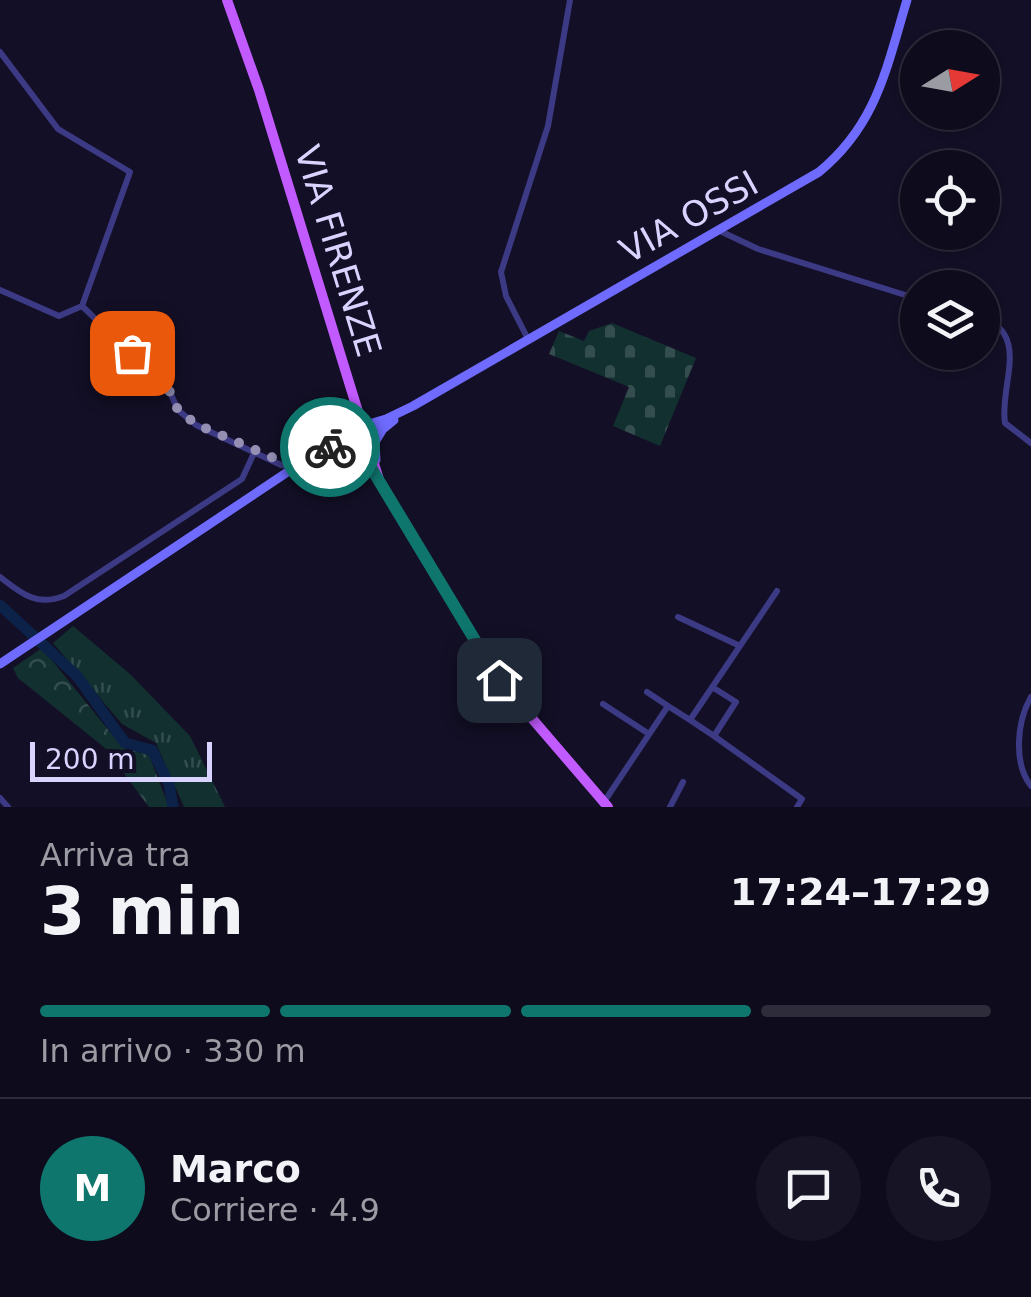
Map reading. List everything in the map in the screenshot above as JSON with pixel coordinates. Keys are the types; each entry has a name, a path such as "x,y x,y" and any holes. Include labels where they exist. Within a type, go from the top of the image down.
{"main road":[{"name":"VIA FIRENZE","path":"227,0 260,90 380,483 499,680 606,804"}],"street":[{"path":"528,339 506,296 502,272 548,126 570,0"},
{"name":"VIA OSSI","path":"364,431 820,172 858,135 876,99 907,0"},
{"path":"0,52 58,129 130,172 82,306 59,316 0,290"},
{"path":"720,232 789,260 900,293"},
{"path":"82,306 169,390 178,410 254,453 294,467"},
{"path":"1000,329 1010,335 1020,353 1018,372 1003,410 1005,423 1031,443"},
{"path":"354,396 380,425 374,452 380,483"},
{"path":"0,664 319,451 342,432 353,413 354,396"},
{"path":"342,432 364,431"},
{"path":"319,451 344,445 364,431"},
{"path":"344,445 364,456 380,483"},
{"path":"0,576 28,598 42,602 64,596 242,479 254,453"},
{"path":"690,720 777,590"},
{"path":"678,617 740,646"},
{"path":"712,687 736,702 714,736"},
{"path":"646,692 802,799 797,807"},
{"path":"1031,697 1019,727 1024,775 1031,786"},
{"path":"603,704 649,734"},
{"path":"606,804 668,706"},
{"path":"670,807 684,782"},
{"path":"0,798 8,807"}],"green space":[{"path":"612,323 696,358 660,446 613,426 629,387 549,354 559,331 584,341 589,331"},
{"path":"73,626 130,674 190,736 225,807 184,807 156,743 122,724 53,643"},
{"path":"42,648 123,748 149,755 169,807 149,807 105,748 18,678 13,668"}],"waterway":[{"path":"0,605 77,676 125,743 152,750 169,784 173,807"}],"way so far":[{"path":"132,353 169,390 178,410 196,424 254,453 294,467 330,447"}],"route":[{"path":"330,447 344,445 364,456 499,680"}]}
